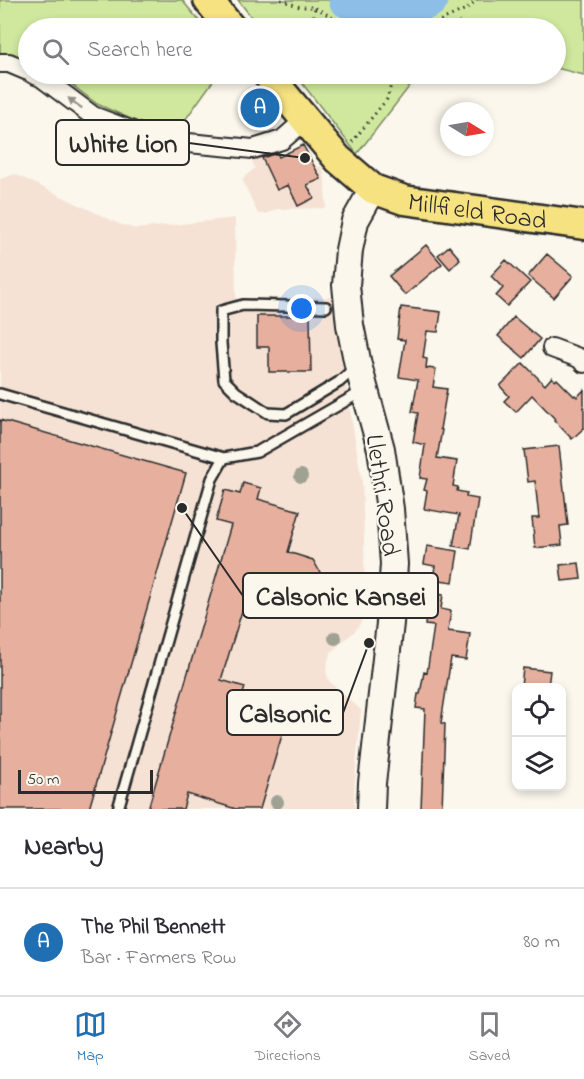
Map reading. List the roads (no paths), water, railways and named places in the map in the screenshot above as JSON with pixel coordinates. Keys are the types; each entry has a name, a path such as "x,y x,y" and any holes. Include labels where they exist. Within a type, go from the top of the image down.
{"main road":[{"path":"208,0 223,18"},
{"path":"275,84 338,159 373,189"},
{"name":"Millfield Road","path":"373,189 404,200 584,225"},
{"name":"Llethri Road","path":"371,809 394,564 390,509 381,449 361,377 350,325 346,285 349,250 355,221 373,189"}],"street":[{"path":"0,63 9,63 18,67"},
{"path":"50,84 93,116 156,140 254,149 282,140 305,120"},
{"path":"552,348 579,358 584,363"}],"lane":[{"path":"326,307 243,305 221,311 224,380 236,392 268,413 286,414 339,382 361,377"},
{"path":"0,394 224,458 257,452 361,377"},
{"path":"118,809 212,479 224,458"}],"waterway":[{"path":"345,0 355,6 407,12 432,0"}],"place":[{"name":"The Phil Bennett","path":"260,108"},
{"name":"White Lion","path":"305,158"},
{"name":"Calsonic Kansei","path":"182,508"},
{"name":"Calsonic","path":"369,643"}]}
